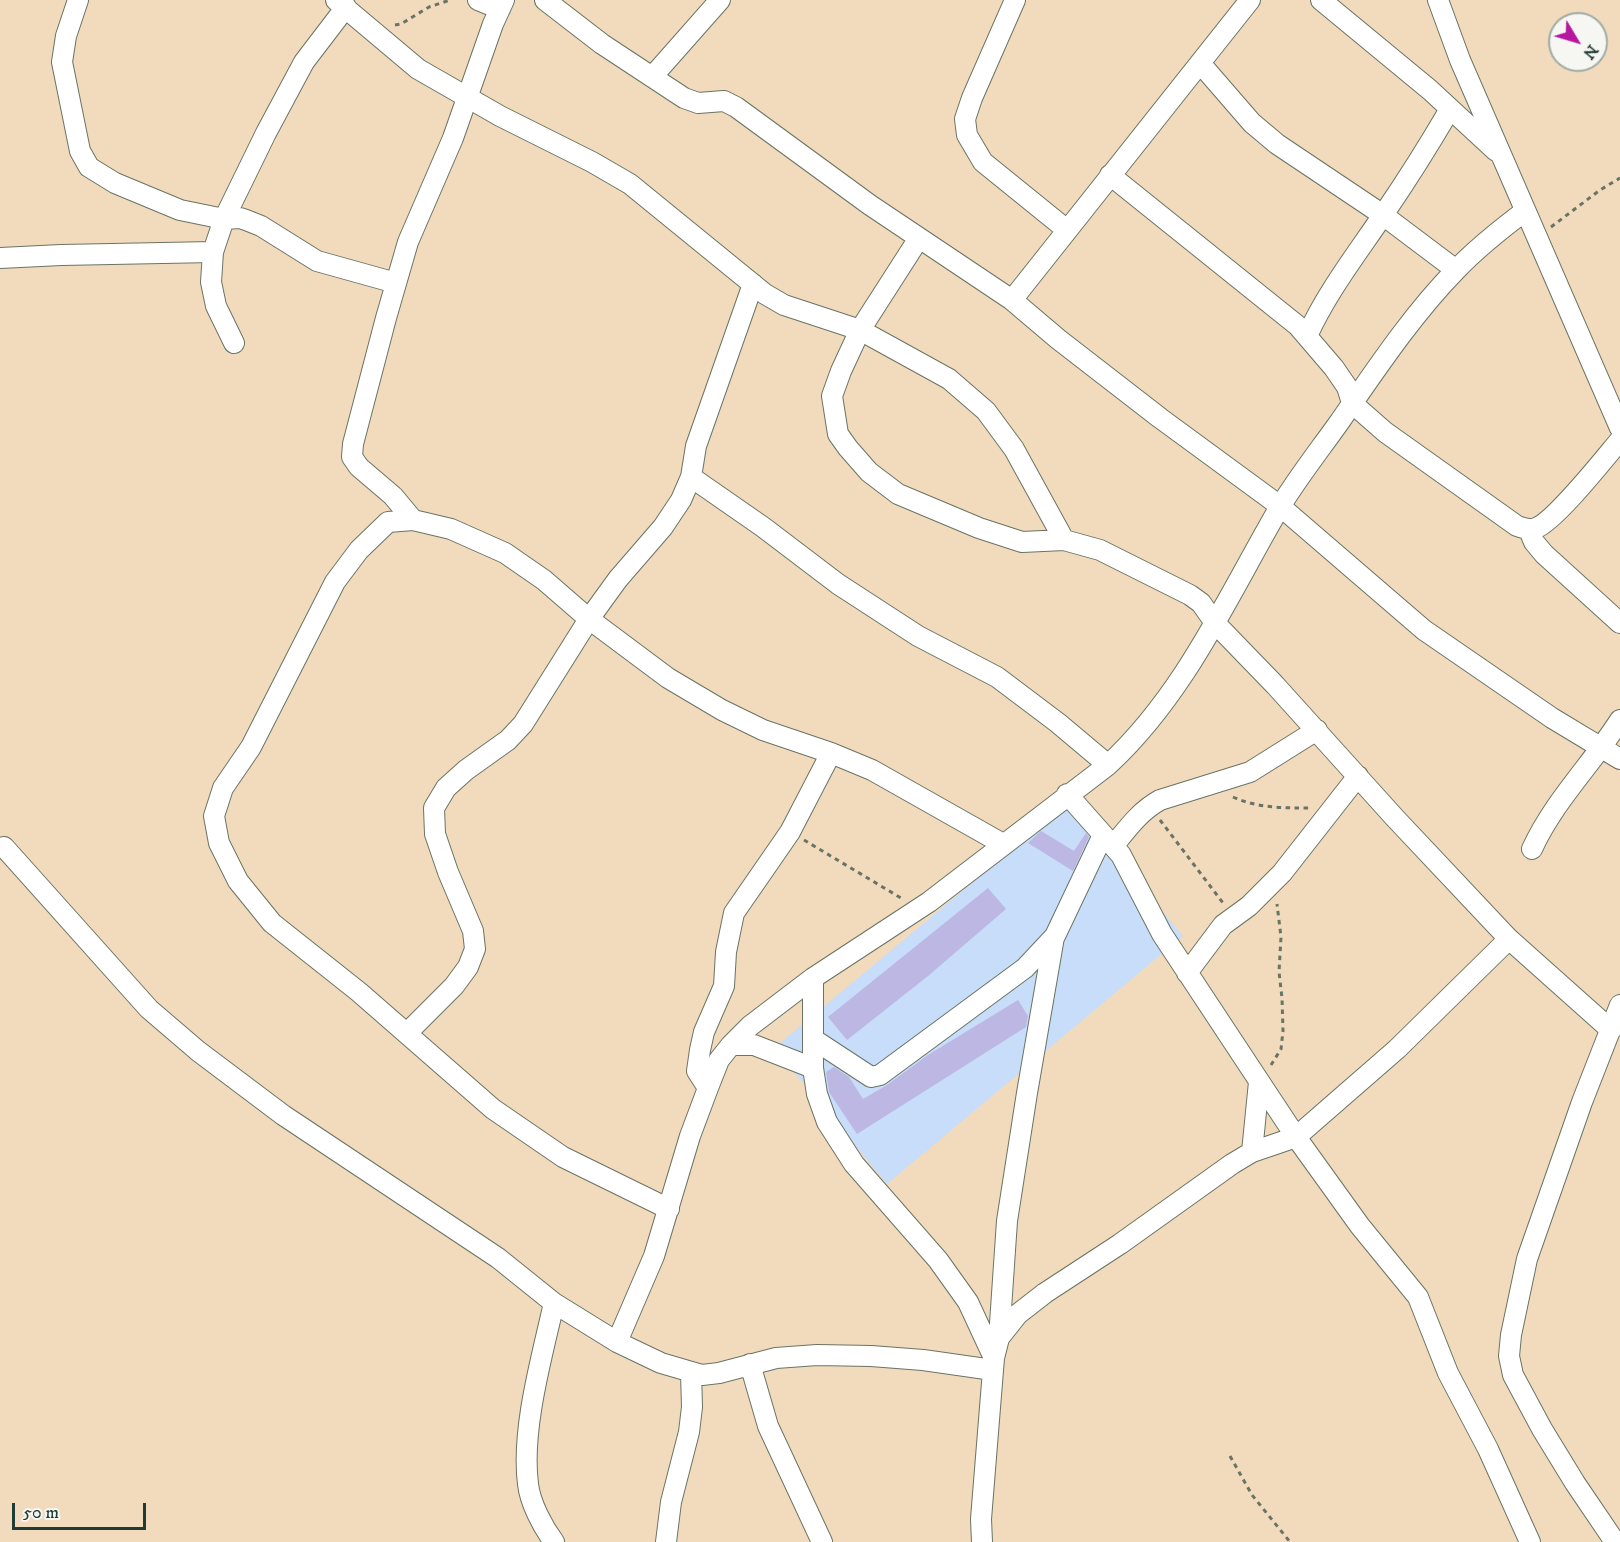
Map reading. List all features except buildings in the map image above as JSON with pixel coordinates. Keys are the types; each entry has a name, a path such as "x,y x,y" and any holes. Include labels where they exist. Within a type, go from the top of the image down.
{"street":[{"path":"78,0 66,36 63,62 80,151 89,167 115,183 180,210 224,219 246,220 261,226 317,261 396,283"},
{"path":"413,520 393,496 359,467 352,457 352,444 408,242 469,96 493,24 502,5 478,0"},
{"path":"545,0 602,44 691,100 698,103 724,101 736,108 870,205 1012,300 1058,339 1160,418 1280,507 1424,630 1552,718 1610,740 1620,759"},
{"path":"652,77 720,0"},
{"path":"1015,0 972,98 965,119 967,135 983,162 1067,230"},
{"path":"1012,300 1250,0"},
{"path":"1321,0 1450,109 1502,157"},
{"path":"1438,0 1460,60 1620,428"},
{"path":"234,343 216,306 211,282 213,252 224,219 266,133 304,62 341,3 418,69 469,96 500,116 592,162 630,184 765,294 784,305 860,330 949,379 986,411 1014,449 1064,540"},
{"path":"1200,63 1252,123 1277,144 1383,214 1456,270"},
{"path":"1307,336 1320,307 1426,151 1450,109"},
{"path":"1110,175 1298,326 1334,368 1347,387 1352,403 1385,432 1479,496 1517,526 1529,530 1537,528 1553,517 1620,440"},
{"path":"616,1342 654,1256 690,1136 719,1060 731,1045 750,1026 813,978 918,909 1108,765 1131,745 1177,685 1215,623 1280,507 1413,320 1480,246 1525,211"},
{"path":"919,238 860,330 832,396 838,434 869,472 898,494 979,528 1022,542 1064,540 1100,550 1202,603 1215,623 1509,939 1611,1030"},
{"path":"0,258 213,252"},
{"path":"407,1033 454,986 468,968 475,949 473,931 435,834 434,808 446,788 485,754 508,740 523,724 589,619 618,579 663,527 681,500 690,477 696,446 753,284"},
{"path":"690,477 763,527 838,584 918,636 997,677 1108,765"},
{"path":"669,1209 563,1157 493,1109 359,992 272,923 238,881 219,843 214,816 223,788 251,747 335,582 359,550 388,522 413,520 451,529 505,553 544,580 589,619 668,678 722,710 763,730 831,753 872,770 1003,844"},
{"path":"1529,530 1534,542 1544,554 1620,623"},
{"path":"1532,849 1551,812 1610,740 1620,720"},
{"path":"813,1039 871,1077 880,1075 1025,968 1054,936 1109,840 1142,812 1151,805 1250,772 1317,730"},
{"path":"708,1089 697,1071 700,1050 724,987 726,952 734,913 790,832 831,753"},
{"path":"1187,973 1222,925 1269,889 1358,776"},
{"path":"1067,794 1109,840 1126,863 1162,934 1296,1137 1360,1226 1418,1297 1449,1373 1488,1449 1530,1542"},
{"path":"4,847 149,1009 198,1052 283,1115 498,1258 554,1303 616,1342 661,1363 702,1375 719,1373 776,1358 817,1355 994,1364"},
{"path":"981,1542 981,1519 994,1364 999,1338 1007,1221 1054,936"},
{"path":"999,1338 1018,1314 1045,1293 1120,1244 1232,1164 1252,1152 1296,1137 1397,1049 1509,939"},
{"path":"813,978 813,1068 817,1094 832,1130 854,1164 938,1260 968,1302 994,1364"},
{"path":"1615,1542 1542,1429 1513,1375 1509,1356 1510,1335 1527,1259 1582,1102 1620,1005"},
{"path":"731,1045 754,1045 813,1068"},
{"path":"1252,1152 1258,1080"},
{"path":"554,1303 533,1395 526,1456 528,1486 538,1514 555,1542"},
{"path":"750,1364 768,1426 822,1542"},
{"path":"666,1542 671,1502 689,1432 692,1407 691,1373"}],"path":[{"path":"368,27 401,24 429,7 450,0"},
{"path":"1537,237 1600,190 1620,178"},
{"path":"1211,785 1244,802 1256,805 1331,811"},
{"path":"1151,805 1170,835 1233,917"},
{"path":"790,832 918,909"},
{"path":"1258,1080 1276,1058 1282,1042 1282,998 1279,972 1281,937 1277,905 1285,870"},
{"path":"1230,1456 1252,1496 1290,1542"}],"shaded area":[{"path":"1070,801 1183,936 887,1184 774,1048"}]}
